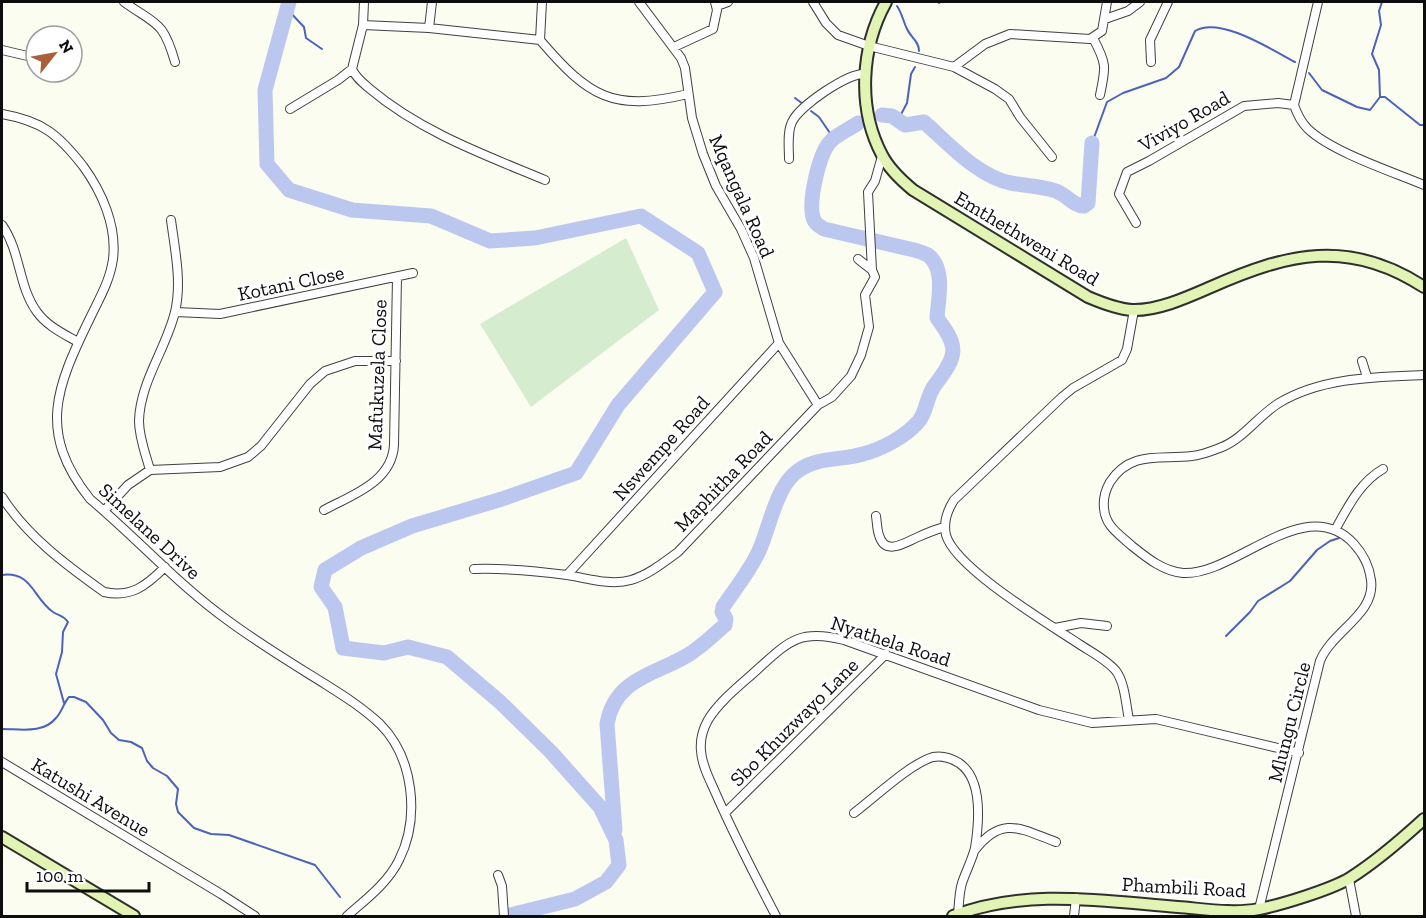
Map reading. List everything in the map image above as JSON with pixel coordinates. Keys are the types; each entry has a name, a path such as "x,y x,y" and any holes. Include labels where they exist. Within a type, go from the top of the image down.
{"street":[{"path":"124,2 160,25 176,62"},
{"path":"290,109 338,80 352,67 363,25 363,2"},
{"path":"429,28 432,2"},
{"path":"540,40 542,2"},
{"name":"Mqangala Road","path":"639,2 674,47 685,68 692,118 703,154 716,186 741,229 754,258 779,343 818,405"},
{"path":"674,47 713,29 716,4 728,2"},
{"path":"813,2 826,23 838,35 869,46 954,67 1008,99 1052,157"},
{"name":"Emthethweni Road","path":"886,2 879,13 869,46 865,74 868,111 882,156 904,182 939,206 1088,297 1116,307 1134,310 1158,306 1191,295 1249,270 1270,263 1311,255 1361,259 1406,275 1425,287"},
{"path":"954,67 985,44 1010,34 1093,38 1102,31 1107,2"},
{"path":"1105,19 1128,11 1140,2"},
{"path":"1151,62 1149,40 1168,2"},
{"path":"1318,2 1294,105 1300,120 1317,137 1346,152 1425,185"},
{"path":"363,25 429,28 540,40 572,75 590,89 607,96 626,102 657,101 688,94"},
{"path":"1093,38 1105,63 1106,71 1100,95"},
{"path":"2,50 24,55"},
{"path":"352,67 360,80 386,103 425,126 459,145 545,180"},
{"path":"789,159 791,126 796,115 819,96 846,79 865,74"},
{"name":"Viviyo Road","path":"1136,223 1119,194 1127,172 1244,106 1278,103 1294,105"},
{"name":"Simelane Drive","path":"2,114 33,121 54,135 74,154 91,178 106,208 112,233 113,258 108,282 78,342 63,377 57,401 58,429 63,456 76,482 90,499 201,601 359,706 381,726 395,745 411,790 412,809 409,830 399,860 381,885 347,916"},
{"name":"Maphitha Road","path":"474,569 495,568 567,575 607,582 630,581 657,568 678,552 818,405 832,397 851,376 861,355 869,327 865,295 874,277 868,192 875,181 882,156"},
{"path":"150,470 140,434 139,420 142,400 176,312 178,279 171,220"},
{"path":"2,225 13,243 27,295 37,312 51,327 78,342"},
{"path":"858,259 872,270"},
{"name":"Kotani Close","path":"176,312 220,314 413,273"},
{"name":"Mafukuzela Close","path":"324,510 377,480 392,459 397,277"},
{"path":"1129,720 1120,678 1116,671 1107,662 988,583 956,552 946,535 945,527 946,514 954,500 983,472 1073,388 1122,360 1127,349 1134,310"},
{"name":"Nswempe Road","path":"567,575 779,343"},
{"path":"104,511 128,485 150,470 220,467 248,457 261,446 310,384 325,371 355,361 396,361"},
{"path":"1362,361 1366,377"},
{"path":"1383,469 1373,475 1359,490 1335,530 1317,526 1303,528 1258,544 1196,573 1182,573 1164,568 1145,556 1110,526 1105,518 1103,501 1107,487 1115,474 1138,459 1204,455 1227,445 1268,411 1300,393 1366,377 1425,375"},
{"path":"2,497 21,523 44,545 104,592 114,595 138,590 149,583 165,567"},
{"path":"876,516 879,536 883,543 890,547 903,546 915,538 945,527"},
{"name":"Mlungu Circle","path":"1259,909 1320,660 1325,649 1361,612 1371,595 1370,571 1366,558 1347,537 1335,530"},
{"path":"1055,628 1080,623 1107,627"},
{"name":"Nyathela Road","path":"773,915 703,764 702,736 708,720 724,701 781,648 798,639 812,635 826,636 886,654 1039,710 1092,723 1156,719 1299,753"},
{"name":"Sbo Khuzwayo Lane","path":"724,813 886,654"},
{"path":"855,813 917,765 943,756 953,759 966,768 974,779 977,790 974,851"},
{"name":"Katushi Avenue","path":"2,762 255,916"},
{"name":"Phambili Road","path":"955,916 998,903 1044,898 1076,898 1220,910 1259,909 1349,879 1388,851 1425,819"},
{"path":"955,916 961,885 974,851 994,830 1006,826 1015,827 1056,842"},
{"path":"2,837 134,916"},
{"path":"498,875 503,890 504,916"},
{"path":"1349,879 1356,916"},
{"path":"1074,916 1076,898"}],"green space":[{"path":"626,238 659,310 531,407 480,324"}],"waterway":[{"path":"289,2 265,90 267,164 289,190 352,210 431,216 490,241 535,238 641,216 698,253 715,292 618,405 576,473 502,499 412,526 361,548 325,570 321,587 335,607 343,648 384,653 408,647 447,657 500,702 551,752 600,807 616,840 619,865 606,882 575,899 506,916"},
{"path":"1380,97 1379,70 1372,54 1381,25 1379,11 1382,2"},
{"path":"897,6 919,51"},
{"path":"287,9 304,27 306,38 322,49"},
{"path":"1092,143 1107,102 1123,93 1166,78 1179,67 1195,31 1206,28 1232,31 1295,62"},
{"path":"898,120 907,103 911,74 915,67"},
{"path":"1309,73 1322,90 1357,107 1370,110 1380,97 1385,97 1420,125 1424,125"},
{"path":"795,98 803,104"},
{"path":"811,111 819,117 834,139"},
{"path":"882,115 892,116 905,125 924,122 964,158 987,174 1011,183 1056,191 1080,206 1088,203 1092,143"},
{"path":"615,830 607,724 611,709 618,697 638,680 693,652 725,625 723,607 754,560 777,500 787,481 810,464 870,452 907,433 921,418 932,389 952,358 952,344 937,318 939,276 934,261 928,255 914,250 824,229 814,220 813,191 818,168 826,148 836,136 858,123"},
{"path":"1226,636 1258,601 1290,581 1317,550 1339,538"},
{"path":"2,575 12,575 26,581 46,606 68,622 63,632 62,652 56,674 64,703"},
{"path":"2,729 38,729 51,723 58,716 69,697 86,702 103,720 111,733 119,740 131,742 142,748 147,761 153,768 167,776 178,789 176,804 178,812 194,828 211,834 229,835 315,865 340,897"}]}
